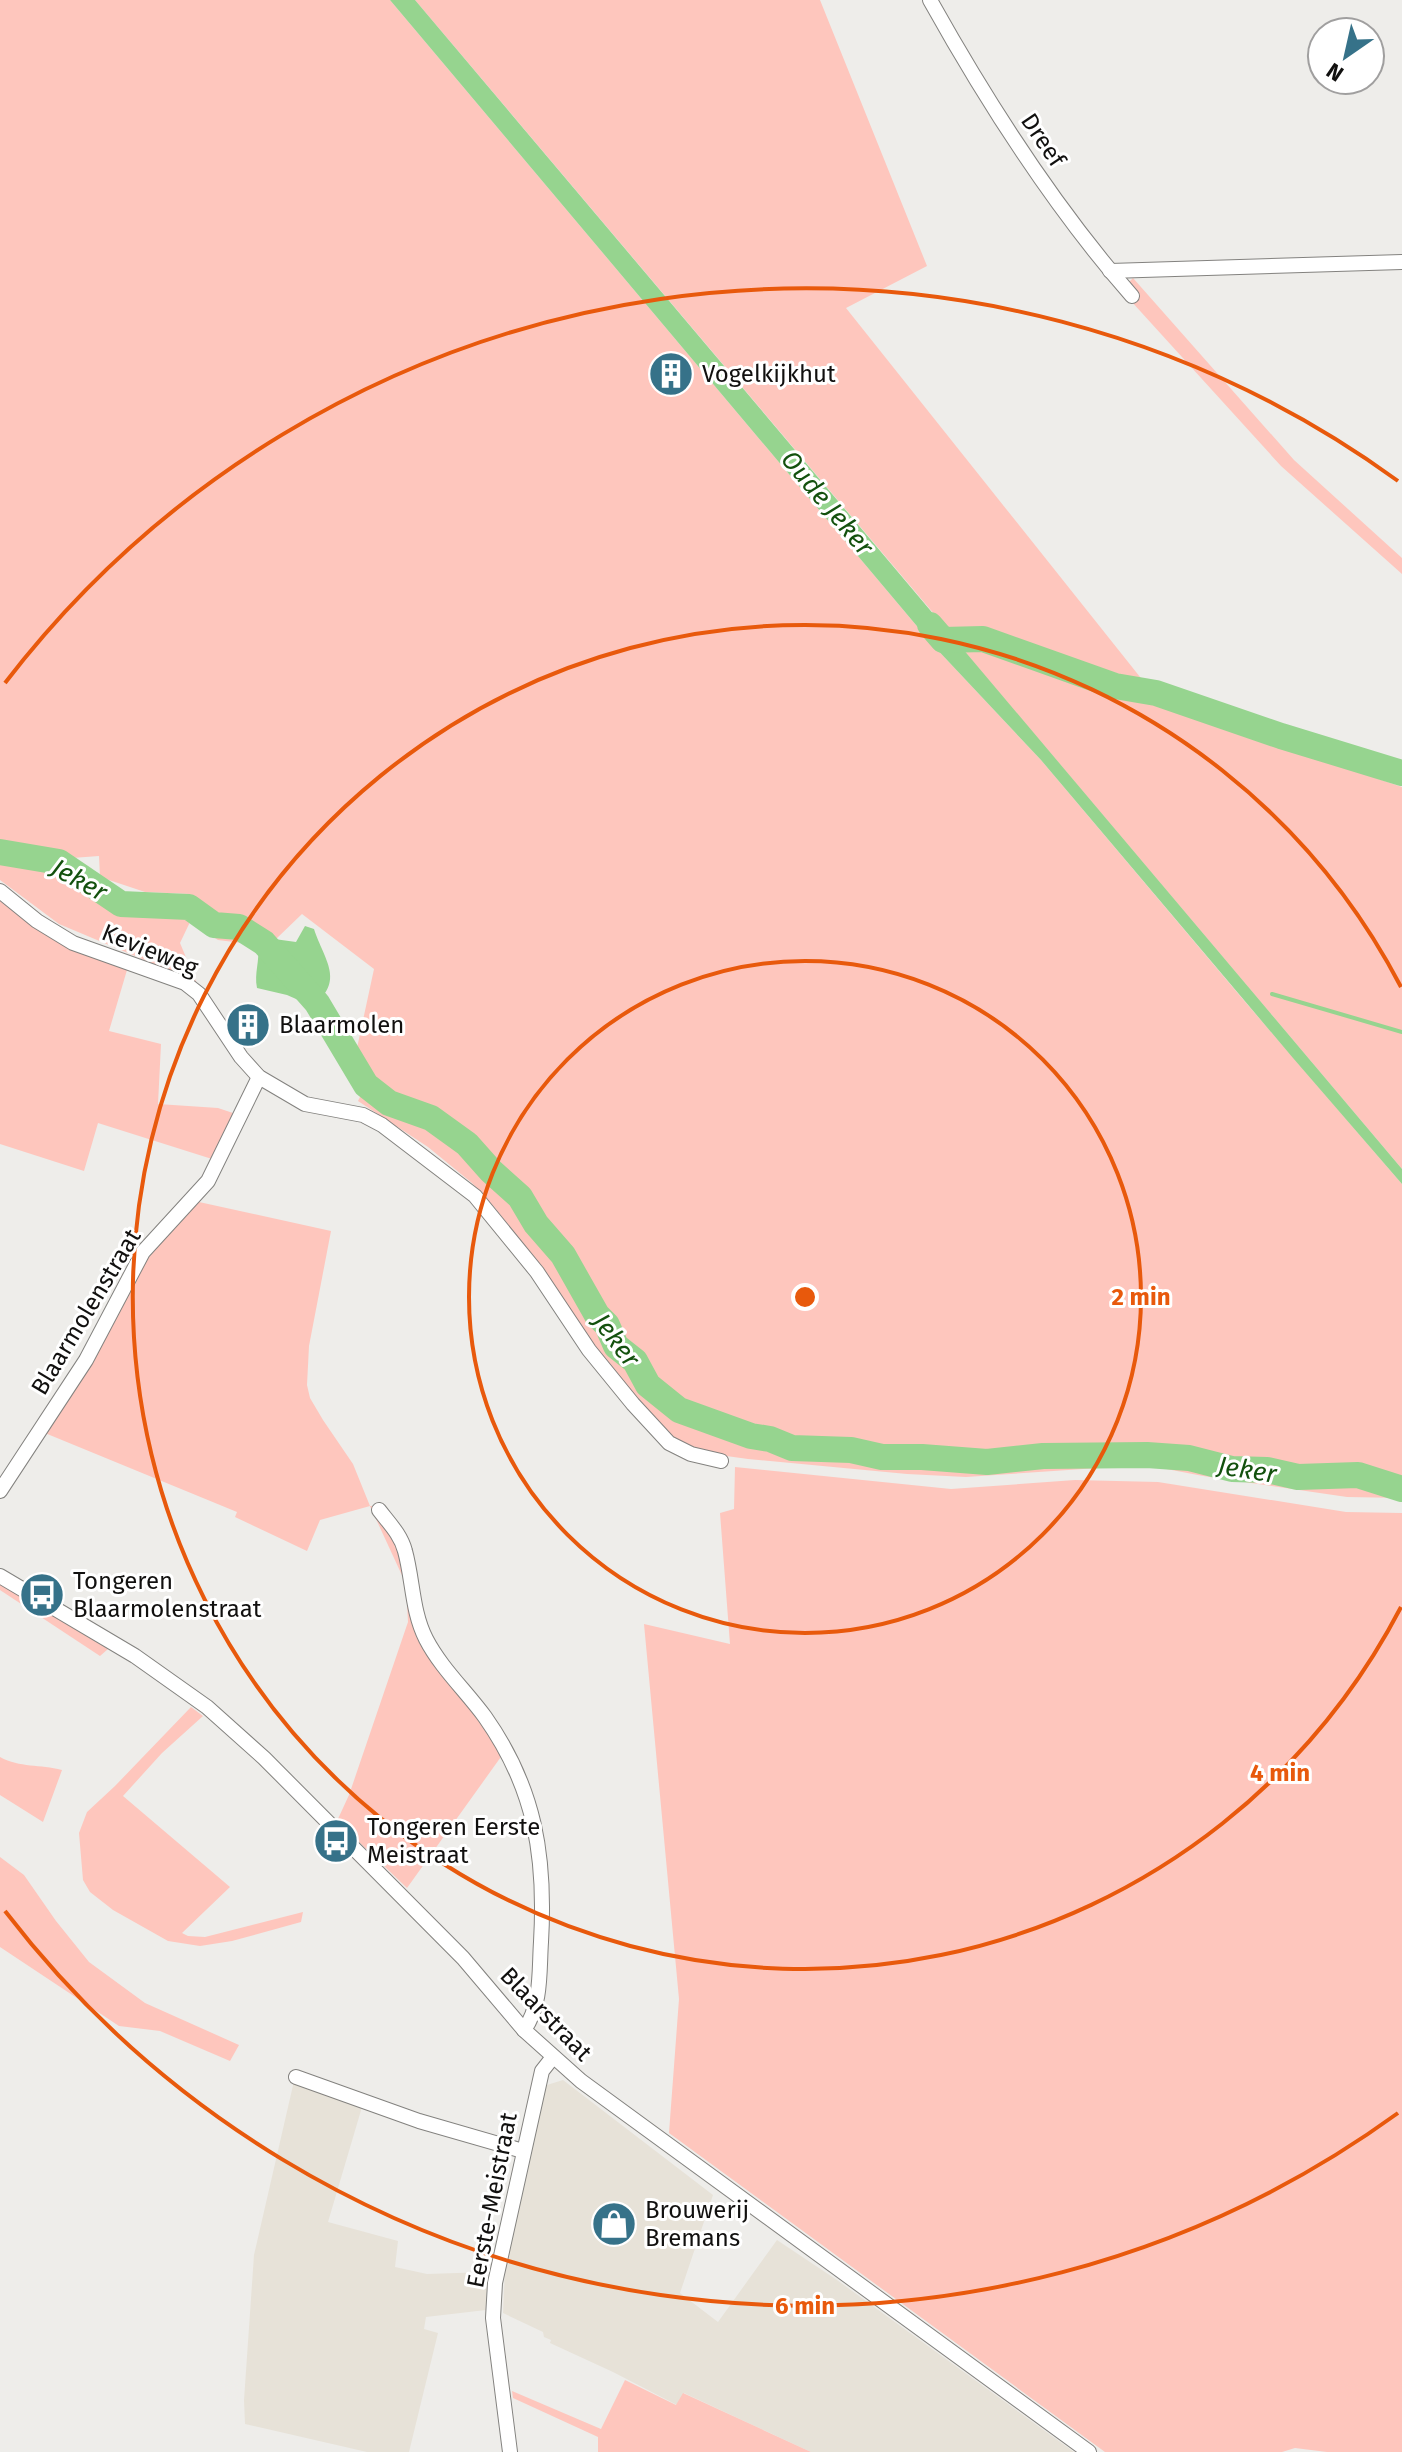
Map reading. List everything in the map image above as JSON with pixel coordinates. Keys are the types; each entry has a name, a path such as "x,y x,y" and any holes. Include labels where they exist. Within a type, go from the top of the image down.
{"street":[{"name":"Dreef","path":"930,0 966,64 1024,153 1084,238 1132,296"},
{"path":"1110,271 1402,262"},
{"name":"Kevieweg","path":"0,891 37,921 73,943 185,983 199,994 241,1057 259,1077"},
{"path":"259,1077 305,1104 363,1115 382,1125 475,1196 537,1272 589,1350 669,1443 691,1454 721,1461"},
{"name":"Blaarmolenstraat","path":"0,1491 86,1360 143,1252 208,1181 259,1077"},
{"path":"379,1510 405,1549 418,1621 427,1642 501,1741 517,1770 529,1804 541,1857 542,1913 537,2000 532,2018 524,2030"},
{"name":"Blaarstraat","path":"0,1576 135,1656 207,1707 264,1758 463,1958 524,2030 592,2090 1089,2452"},
{"name":"Eerste-Meistraat","path":"510,2452 493,2318 495,2283 542,2071 553,2057"},
{"path":"296,2077 419,2121 523,2151"}],"shaded area":[{"path":"0,0 390,0 932,644 1041,760 1402,1184 1402,1498 1347,1497 1156,1467 966,1477 748,1459 712,1454 690,1446 669,1436 637,1399 597,1349 549,1277 472,1183 428,1147 358,1101 370,1077 357,1048 374,969 302,914 276,939 260,933 254,940 258,945 218,940 190,922 180,943 198,986 178,974 59,924 0,880","holes":["3,849 38,853 43,850 72,858 99,856 100,877 145,892 190,894 185,909 187,917 155,917 141,896 106,887 81,887 47,864 6,861"]},
{"path":"415,0 820,0 927,266 846,308 1144,682 983,630 951,634"},
{"path":"1133,278 1294,460 1402,558 1402,574 1281,466 1121,290"},
{"path":"960,646 1010,653 1112,693 1144,699 1402,787 1402,1169"},
{"path":"0,900 69,947 127,970 109,1031 161,1044 158,1104 218,1108 233,1113 212,1159 98,1123 84,1171 0,1144"},
{"path":"199,1202 331,1231 309,1346 307,1385 310,1398 353,1464 370,1506 320,1520 307,1551 235,1517 237,1512 40,1431 133,1277 175,1225"},
{"path":"735,1467 951,1489 1075,1480 1158,1482 1346,1512 1402,1513 1402,2452 1327,2452 1295,2448 1282,2452 1105,2452 669,2133 679,1999 644,1624 730,1644 720,1513 734,1509"},
{"path":"370,1506 403,1554 415,1624 485,1723 503,1754 407,1888 337,1821 349,1795 408,1622 406,1584"},
{"path":"0,1584 108,1649 100,1656 0,1590"},
{"path":"191,1707 203,1716 162,1753 123,1796 230,1887 182,1933 205,1937 303,1912 301,1922 232,1941 200,1946 168,1941 113,1910 90,1892 83,1880 79,1833 87,1812"},
{"path":"0,1757 15,1763 62,1770 43,1822 0,1795"},
{"path":"0,1857 24,1875 89,1962 145,2003 239,2045 230,2061 160,2031 119,2026 0,1947"},
{"path":"563,2080 713,2195 680,2293 718,2322 777,2240 1074,2452 811,2452 684,2393 677,2405 550,2343 551,2340 544,2337 543,2332 503,2313 505,2268 539,2099 547,2085"},
{"path":"294,2081 362,2107 328,2222 398,2241 395,2267 427,2274 487,2272 486,2310 426,2317 424,2329 438,2333 409,2452 367,2452 245,2424 254,2255"},
{"path":"625,2380 676,2405 683,2393 811,2452 598,2452 598,2437 513,2398 512,2391 601,2429"}],"water":[{"path":"390,0 415,0 1402,1169 1402,1184 1041,760 932,644"},
{"path":"305,926 314,929 330,970 328,988 312,1006 287,995 257,988 256,983 258,945 254,941 260,933 267,938 296,942"},
{"path":"325,1000 368,1078 358,1083 311,1010"}],"waterway":[{"name":"Oude Jeker","path":"930,625 943,640 983,639 1115,686 1156,693 1402,773"},
{"name":"Jeker","path":"0,852 59,862 121,904 189,907 214,925 239,927 264,943 317,1003 366,1085 389,1103 431,1118 467,1144 520,1197 536,1224 563,1255 597,1315 607,1325 616,1346 635,1361 648,1385 679,1410 792,1448 851,1450 882,1457 987,1462 1043,1456 1147,1455 1189,1458 1232,1469 1267,1470 1298,1477 1358,1475 1402,1489"},
{"path":"1272,994 1402,1032"}],"place":[{"name":"Vogelkijkhut","path":"671,374"},
{"name":"Blaarmolen","path":"248,1025"},
{"name":"Tongeren Blaarmolenstraat","path":"42,1595"},
{"name":"Tongeren Eerste Meistraat","path":"336,1841"},
{"name":"Brouwerij Bremans","path":"614,2224"}]}
